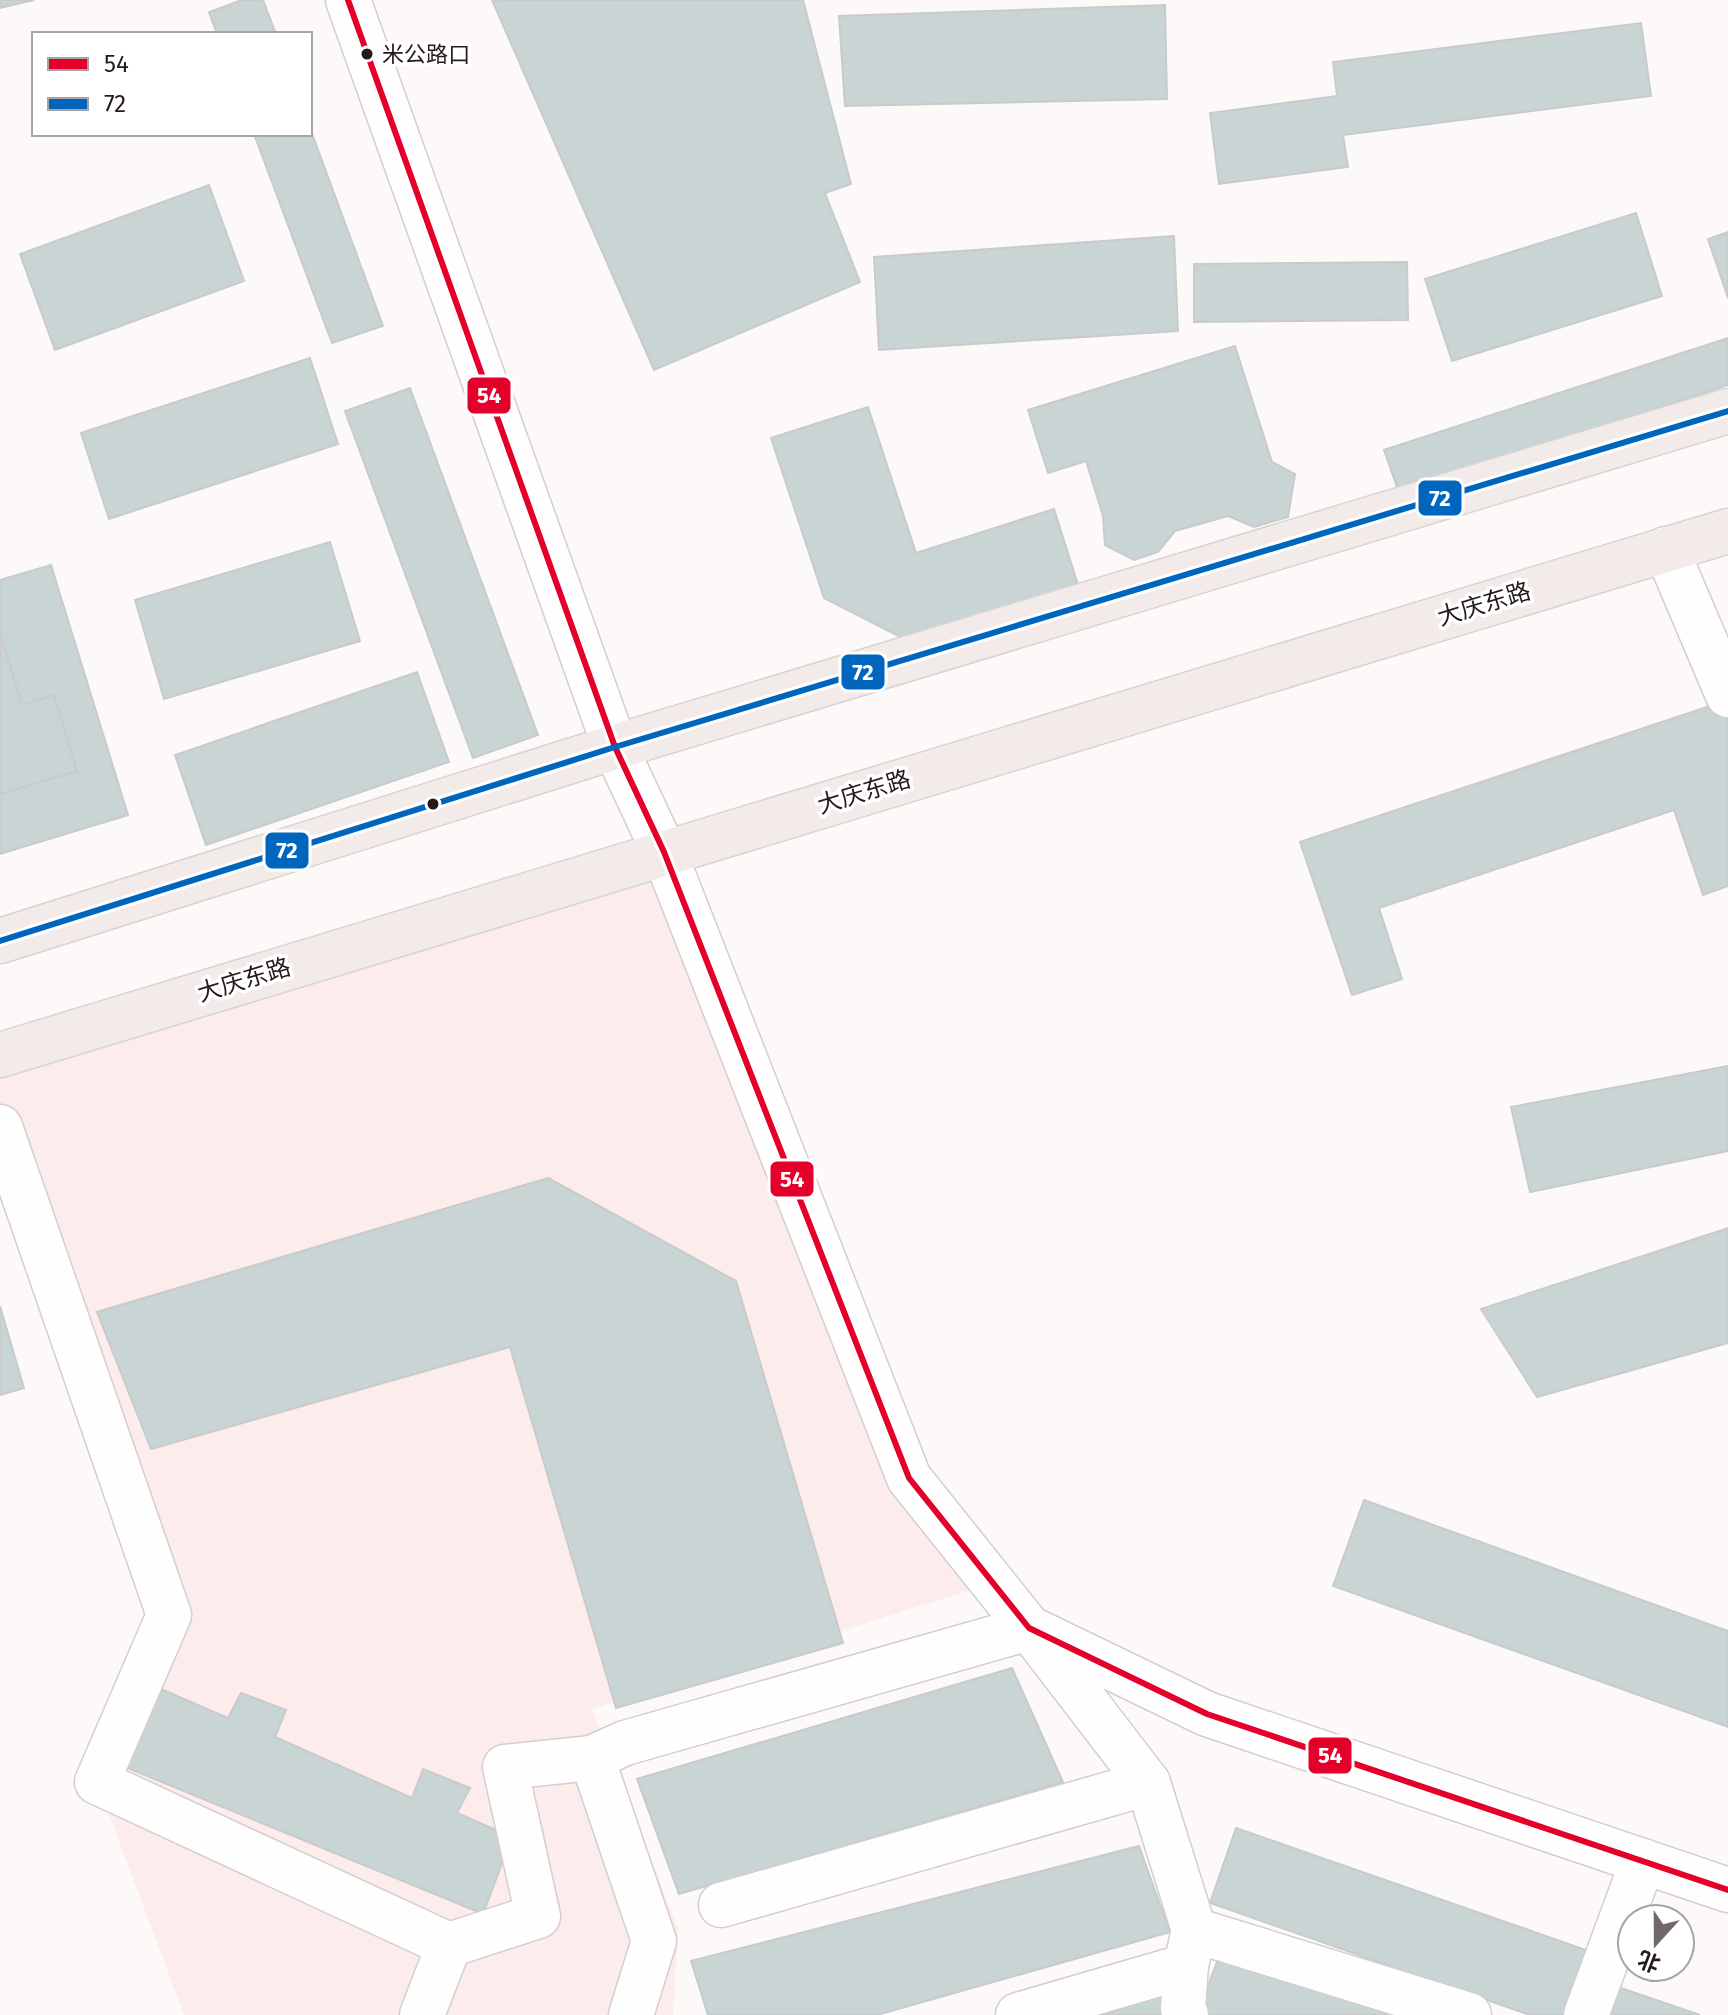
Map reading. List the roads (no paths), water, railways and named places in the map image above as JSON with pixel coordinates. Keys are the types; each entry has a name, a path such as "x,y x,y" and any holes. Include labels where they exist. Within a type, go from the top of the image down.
{"main road":[{"path":"0,941 615,747 1728,411"},
{"name":"大庆东路","path":"0,1055 1728,531"}],"street":[{"path":"348,0 615,747 664,852 909,1478 1148,1783 1190,1948 1183,2008 1186,2015"},
{"path":"1666,549 1728,695"},
{"path":"0,1127 169,1615 97,1782 449,1945 538,1916 505,1767 592,1758 625,1743 1029,1628 1207,1714 1728,1890"},
{"path":"592,1758 654,1941 631,2015"},
{"path":"721,1905 1148,1783"},
{"path":"1586,2015 1643,1861"},
{"path":"422,2015 449,1945"},
{"path":"1018,2015 1190,1948 1469,2015"}],"place":[{"name":"米公路口","path":"367,54"}]}
